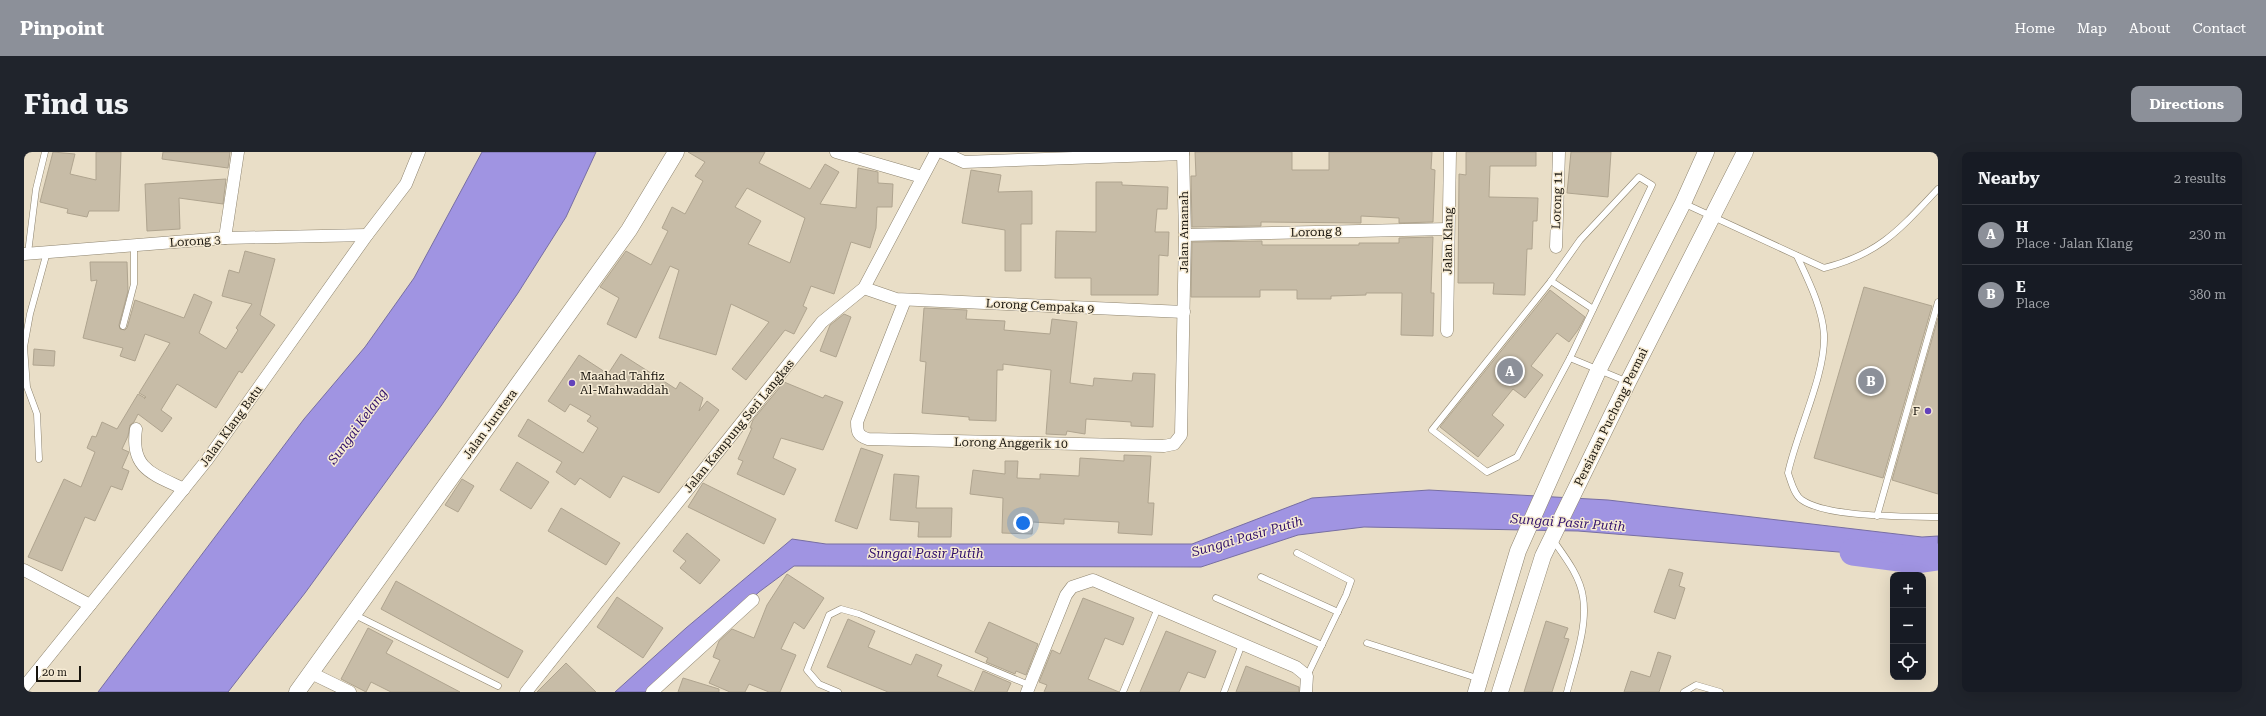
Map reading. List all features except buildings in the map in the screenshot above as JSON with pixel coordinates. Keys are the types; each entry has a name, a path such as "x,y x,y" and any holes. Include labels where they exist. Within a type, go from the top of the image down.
{"street":[{"path":"226,238 238,152"},
{"name":"Jalan Klang Batu","path":"24,687 207,460 367,235 406,184 418,152"},
{"name":"Jalan Jurutera","path":"297,692 629,230 676,152"},
{"path":"836,152 922,177"},
{"path":"941,152 964,162 1183,153"},
{"name":"Jalan Kampung Seri Langkas","path":"526,692 822,322 864,288 922,177 941,152"},
{"name":"Jalan Klang","path":"1447,331 1450,152"},
{"name":"Lorong 11","path":"1556,247 1559,152"},
{"path":"1478,686 1518,551 1524,536 1598,371 1683,203 1706,152"},
{"name":"Persiaran Puchong Permai","path":"1500,692 1543,556 1628,382 1745,152"},
{"name":"Jalan Amanah","path":"1183,153 1185,235 1184,312"},
{"name":"Lorong 8","path":"1185,235 1448,229"},
{"name":"Lorong 3","path":"26,254 226,238 367,235"},
{"name":"Lorong Cempaka 9","path":"864,288 878,294 901,299 1184,312"},
{"name":"Lorong Anggerik 10","path":"901,299 857,422 857,431 861,437 868,439 1164,446 1174,444 1181,435 1184,312"},
{"path":"136,429 134,446 139,462 155,475 184,489"},
{"path":"24,570 90,606"},
{"path":"1028,689 1066,595 1072,587 1093,580 1296,667 1307,676 1306,692"},
{"path":"652,692 753,600"},
{"path":"311,673 350,692"}],"lane":[{"path":"26,254 36,189 45,152"},
{"path":"1639,177 1652,185 1593,309 1570,358 1517,457 1487,472 1432,430 1551,281 1580,240 1639,177"},
{"path":"1683,203 1824,268 1855,259 1892,237 1938,189"},
{"path":"123,326 134,284 134,245"},
{"path":"39,459 37,414 27,387 24,347 30,314 47,252"},
{"path":"1797,256 1819,310 1824,334 1820,366 1788,473 1800,499 1817,507 1877,516 1938,517"},
{"path":"1551,281 1593,309"},
{"path":"1877,516 1938,302"},
{"path":"1570,358 1598,371 1628,382"},
{"path":"1553,536 1572,567 1583,597 1582,629 1567,692"},
{"path":"1298,553 1351,581 1338,612 1307,676"},
{"path":"1261,577 1338,612"},
{"path":"1216,598 1322,645"},
{"path":"1123,692 1158,608"},
{"path":"838,692 819,684 807,670 829,615 841,609 859,614 1028,689"},
{"path":"353,614 498,686"},
{"path":"1367,643 1478,686"},
{"path":"1224,692 1242,644"},
{"path":"1684,692 1696,685 1720,692"}],"water":[{"name":"Sungai Kelang","path":"482,152 596,152 566,217 518,293 441,406 305,593 228,692 98,692 304,419 365,347 414,278"},
{"path":"1429,490 1608,500 1922,537 1938,536 1938,560 1578,531 1364,527 1298,535 1201,567 794,566 759,592 649,692 615,692 686,628 792,539 826,544 1192,544 1312,498"}],"waterway":[{"name":"Sungai Pasir Putih","path":"1853,552 1915,560 1938,557"}],"place":[{"name":"H","path":"1510,371"},
{"name":"E","path":"1871,381"},
{"name":"Maahad Tahfiz Al-Mahwaddah","path":"572,383"},
{"name":"F","path":"1928,411"}]}
